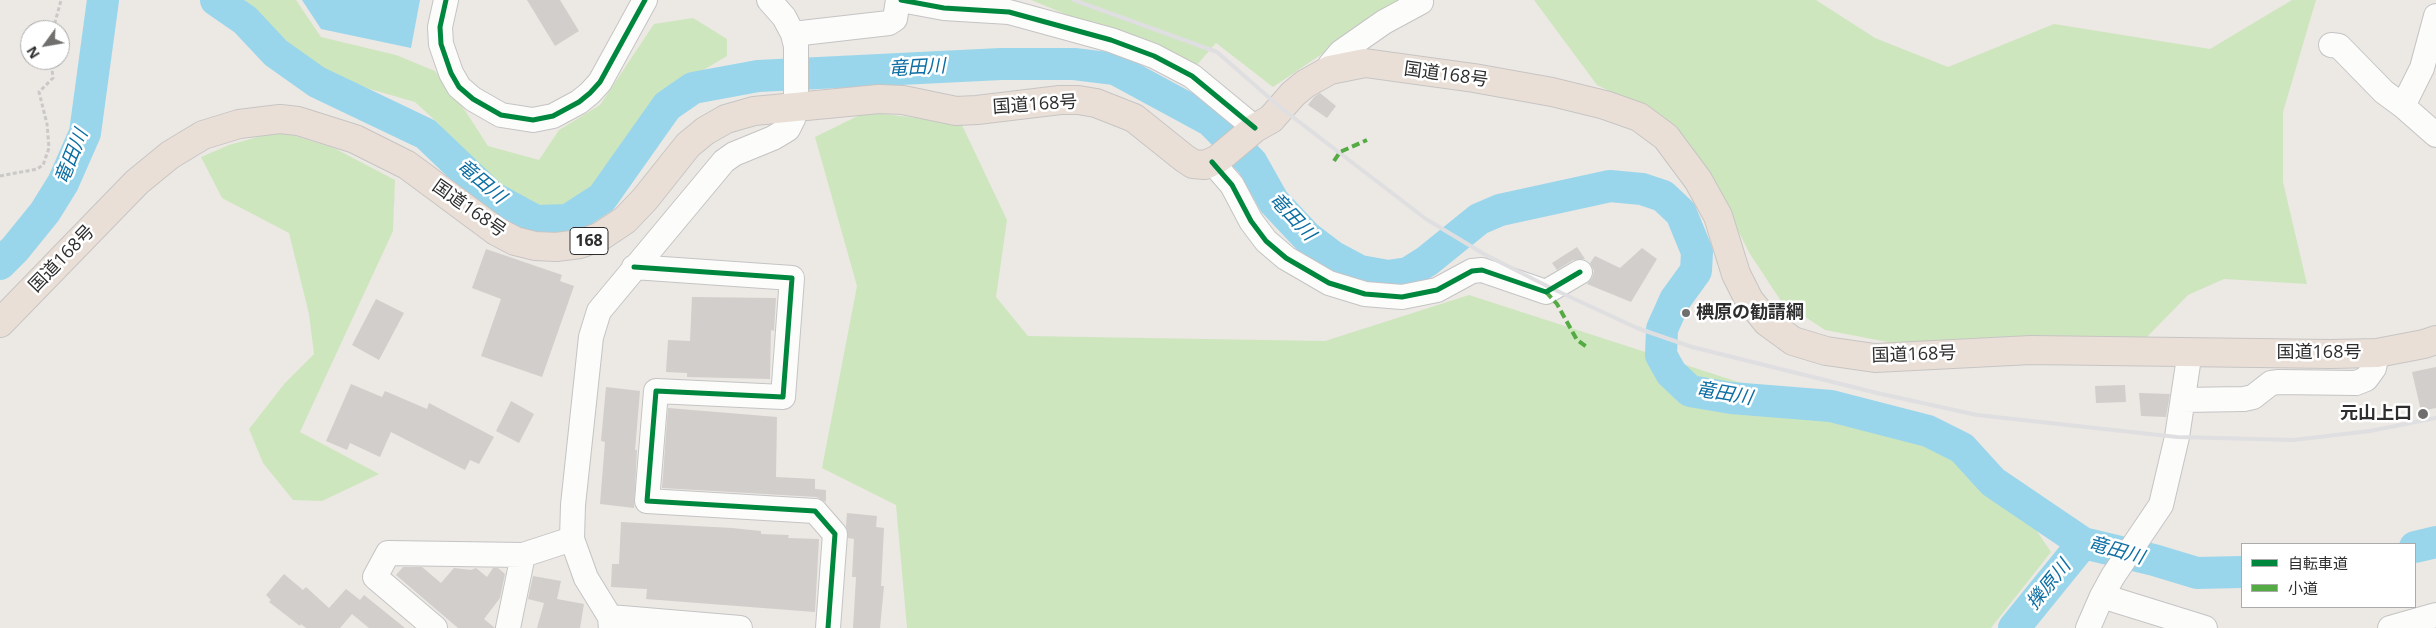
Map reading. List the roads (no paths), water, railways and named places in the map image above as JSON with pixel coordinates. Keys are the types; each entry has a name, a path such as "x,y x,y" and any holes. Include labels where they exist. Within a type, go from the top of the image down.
{"highway":[{"name":"国道168号","path":"0,323 137,182 170,155 203,135 220,128 258,120 280,119 321,127 380,150 407,165 508,238 535,246 556,247 580,244 601,236 625,220 645,199 688,145 705,131 726,119 795,98 903,100 963,111 1060,100 1078,100 1096,103 1134,118 1193,164 1205,165 1215,161 1249,132 1271,119 1293,94 1305,84 1330,70 1346,65 1365,63 1474,78 1552,92 1605,105 1639,117 1666,137 1698,180 1718,216 1736,274 1749,300 1767,322 1793,341 1826,351 1875,358 2031,350 2377,353 2436,340"}],"street":[{"path":"446,0 440,27 441,44 451,73 460,87 473,99 501,115 533,120 560,113 590,93 600,82 645,0"},
{"path":"740,628 611,623 586,578 572,539 573,506 591,337 599,311 724,161 734,154 773,138 788,129 793,119 795,98 794,40 784,17 769,0"},
{"path":"794,40 889,23 894,20 900,0 944,8 1009,12 1111,40 1154,56 1192,76 1249,132"},
{"path":"1330,70 1330,65 1341,52 1384,22 1421,2"},
{"path":"2404,106 2422,68 2436,16"},
{"path":"2331,45 2339,46 2384,92 2404,106 2436,135"},
{"path":"1215,161 1232,186 1251,221 1266,241 1305,271 1329,283 1356,291 1402,297 1437,290 1472,271 1482,270 1546,292 1580,272"},
{"path":"634,267 792,278 783,396 656,390 647,501 814,511 835,534 828,628"},
{"path":"2088,628 2107,586 2161,505 2177,437 2190,351"},
{"path":"2183,400 2244,399 2253,397 2271,383 2279,382 2356,384 2366,379 2374,368 2377,353"},
{"path":"434,628 376,577 388,553 523,554 572,539"},
{"path":"508,628 523,554"},
{"path":"2107,586 2205,628"},
{"path":"2390,628 2436,615"}],"water":[{"path":"302,0 420,0 411,48 321,29"}],"waterway":[{"name":"竜田川","path":"0,264 15,249 45,212 63,183 85,133 103,0"},
{"name":"竜田川","path":"216,0 245,20 276,53 317,82 426,134 492,197 536,221 568,220 602,198 667,106 693,88 758,76 1001,64 1074,64 1115,69 1211,121 1252,163 1274,202 1307,237 1332,256 1360,271 1388,276 1408,273 1427,261 1479,219 1500,210 1610,186 1642,189 1663,196 1681,213 1697,252 1696,271 1675,300 1662,329 1661,355 1671,373 1690,391 1731,398 1831,406 1928,431 1962,448 1993,482 2083,543 2154,560 2197,573 2241,572"},
{"name":"竜田川","path":"2416,547 2436,542"},
{"name":"擽原川","path":"2014,628 2083,543"}],"railway":[{"path":"1074,0 1217,52 1281,108 1426,219 1484,254 1553,289 1637,328 1692,347 1877,393 1977,415 2177,437 2293,440 2370,431 2436,418"}],"place":[{"name":"椣原の勧請綱","path":"1686,313"},
{"name":"元山上口","path":"2423,414"}]}
